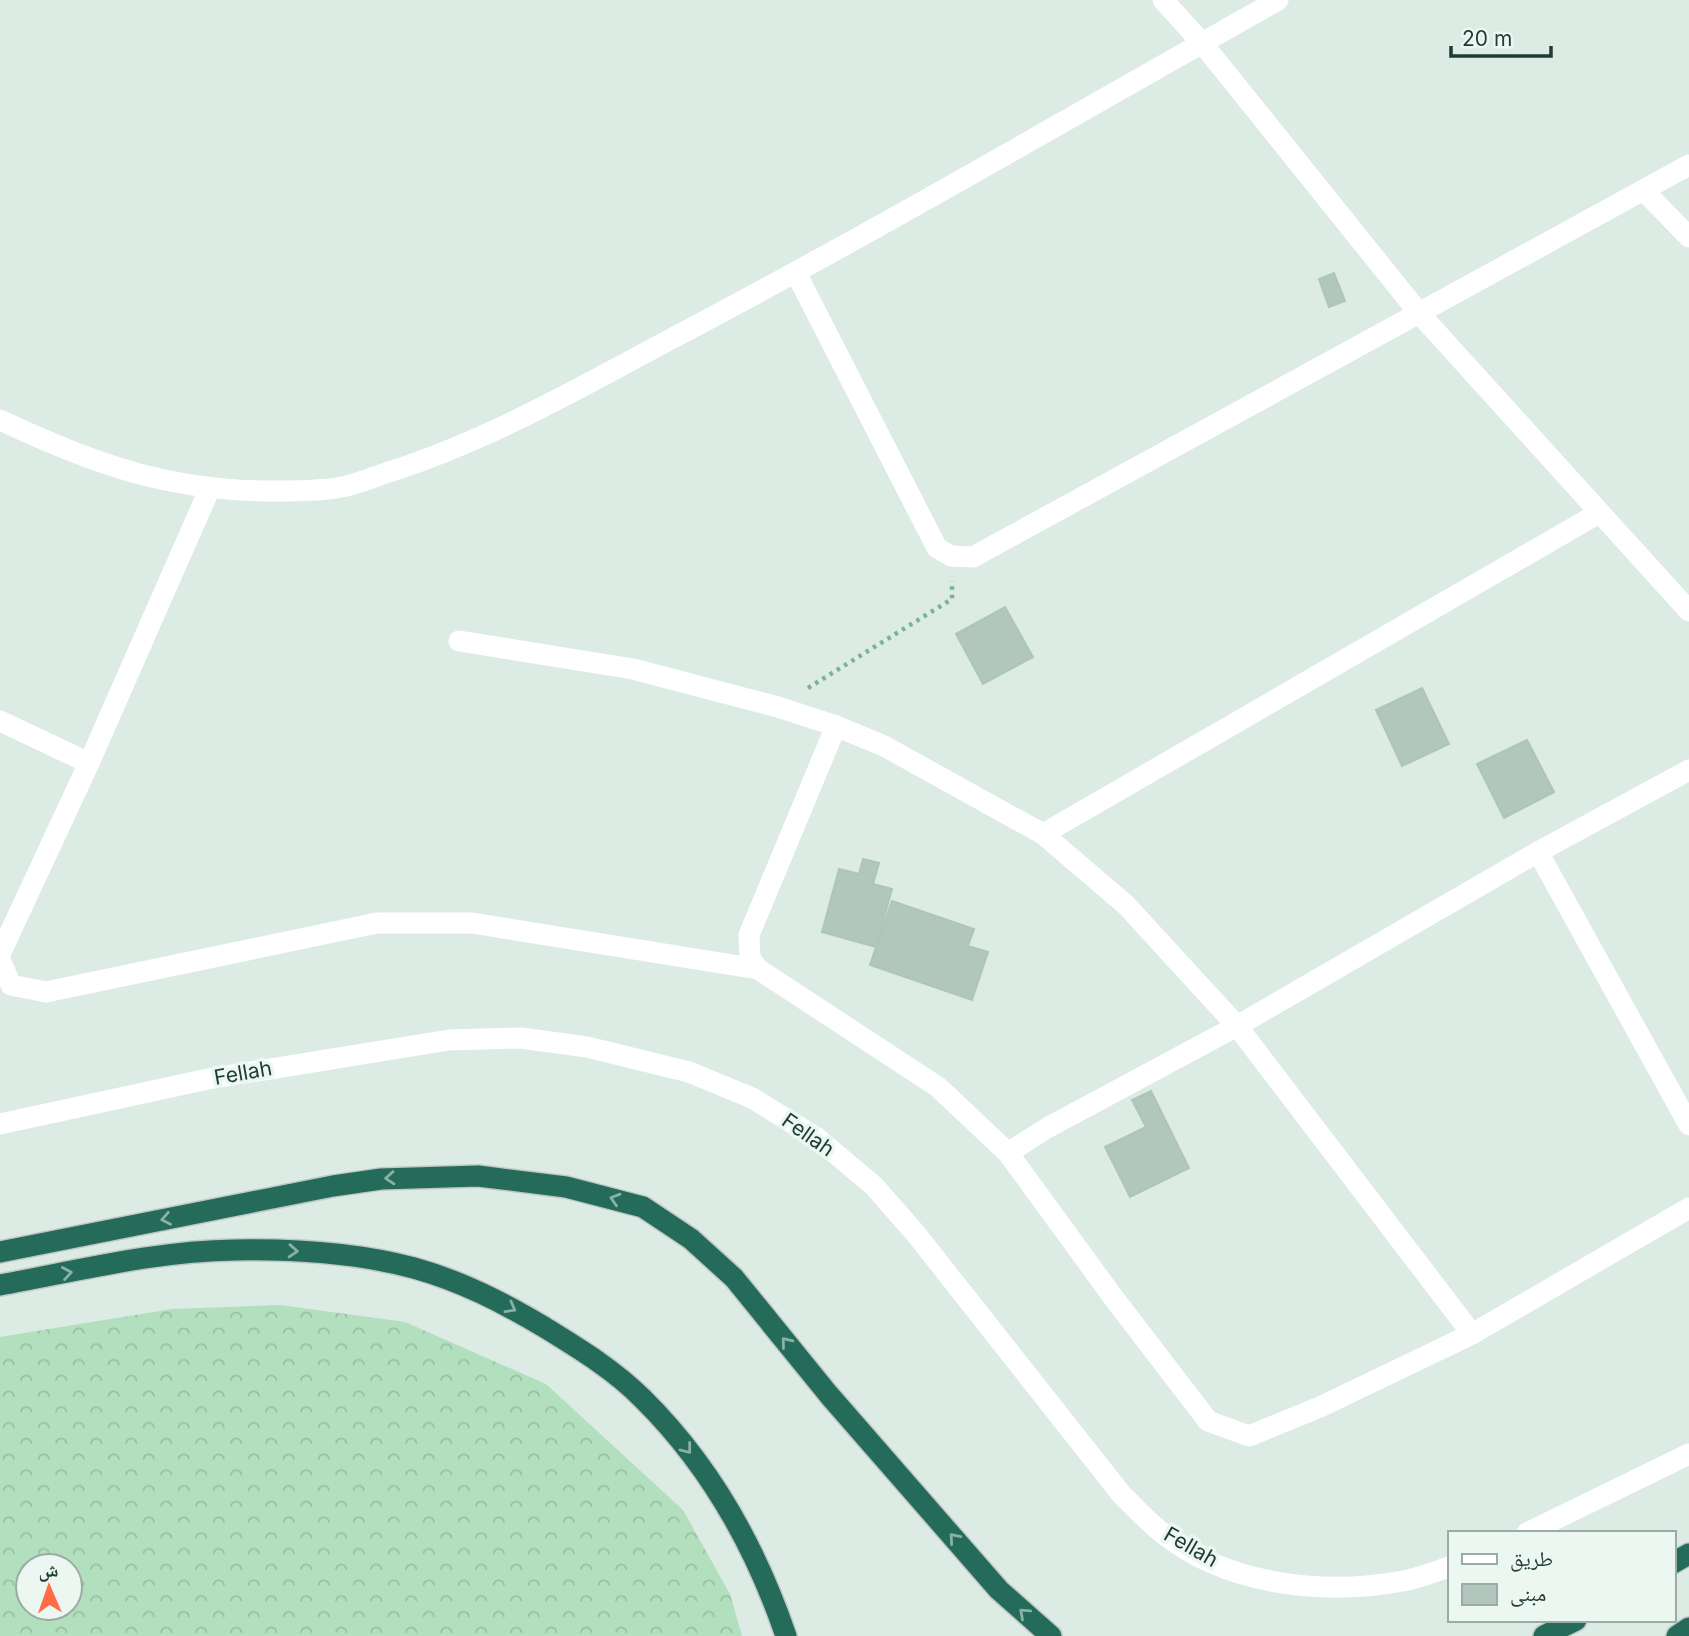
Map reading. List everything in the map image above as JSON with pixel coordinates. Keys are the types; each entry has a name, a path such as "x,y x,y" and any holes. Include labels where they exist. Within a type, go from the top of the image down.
{"highway":[{"path":"0,1252 333,1186 381,1179 478,1176 526,1181 592,1193 643,1207 691,1239 734,1278 829,1395 999,1590 1051,1636"},
{"path":"0,1285 192,1252 275,1250 367,1259 412,1268 481,1292 579,1348 641,1397 668,1426 693,1457 737,1524 757,1561 786,1636"},
{"path":"1544,1636 1572,1622"},
{"path":"1677,1636 1689,1628"}],"street":[{"path":"1163,0 1202,43 1419,313 1689,611"},
{"path":"0,420 94,462 166,481 210,488 254,491 342,487 434,458 512,424 796,273 1278,0"},
{"path":"796,273 937,548 951,556 973,556 1689,165"},
{"path":"1644,191 1689,237"},
{"path":"0,954 89,763 210,488"},
{"path":"1043,834 1599,513"},
{"path":"459,641 633,669 778,707 836,726 884,746 1043,834 1126,905 1237,1026 1472,1334"},
{"path":"0,722 89,763"},
{"path":"836,726 749,935 750,958 758,969 938,1087 1008,1153 1208,1421 1249,1436 1320,1407 1472,1334 1689,1208"},
{"path":"1008,1153 1047,1128 1237,1026 1538,852 1689,770"},
{"path":"1538,852 1689,1125"},
{"path":"0,960 11,985 46,992 377,923 472,923 758,969"},
{"name":"Fellah","path":"0,1124 208,1079 449,1040 521,1038 587,1047 689,1072 763,1105 817,1139 874,1186 916,1234 1122,1494 1162,1533 1196,1555 1247,1576 1296,1586 1344,1587 1403,1581 1448,1567"},
{"path":"1531,1531 1689,1454"}],"path":[{"path":"778,707 952,599 951,556"}],"green space":[{"path":"280,1305 405,1322 546,1384 683,1510 730,1594 742,1636 0,1636 0,1337 172,1309"}],"building":[{"path":"1334,273 1345,301 1329,307 1319,279"},
{"path":"1005,607 1033,657 983,684 956,634"},
{"path":"1422,688 1449,744 1402,766 1376,710"},
{"path":"1527,740 1554,792 1504,818 1477,764"},
{"path":"863,859 879,863 873,884 892,889 876,947 822,932 839,869 859,874"},
{"path":"892,901 974,929 968,946 988,952 972,1000 870,965"},
{"path":"1151,1091 1189,1168 1130,1197 1105,1147 1146,1127 1132,1100"}]}
